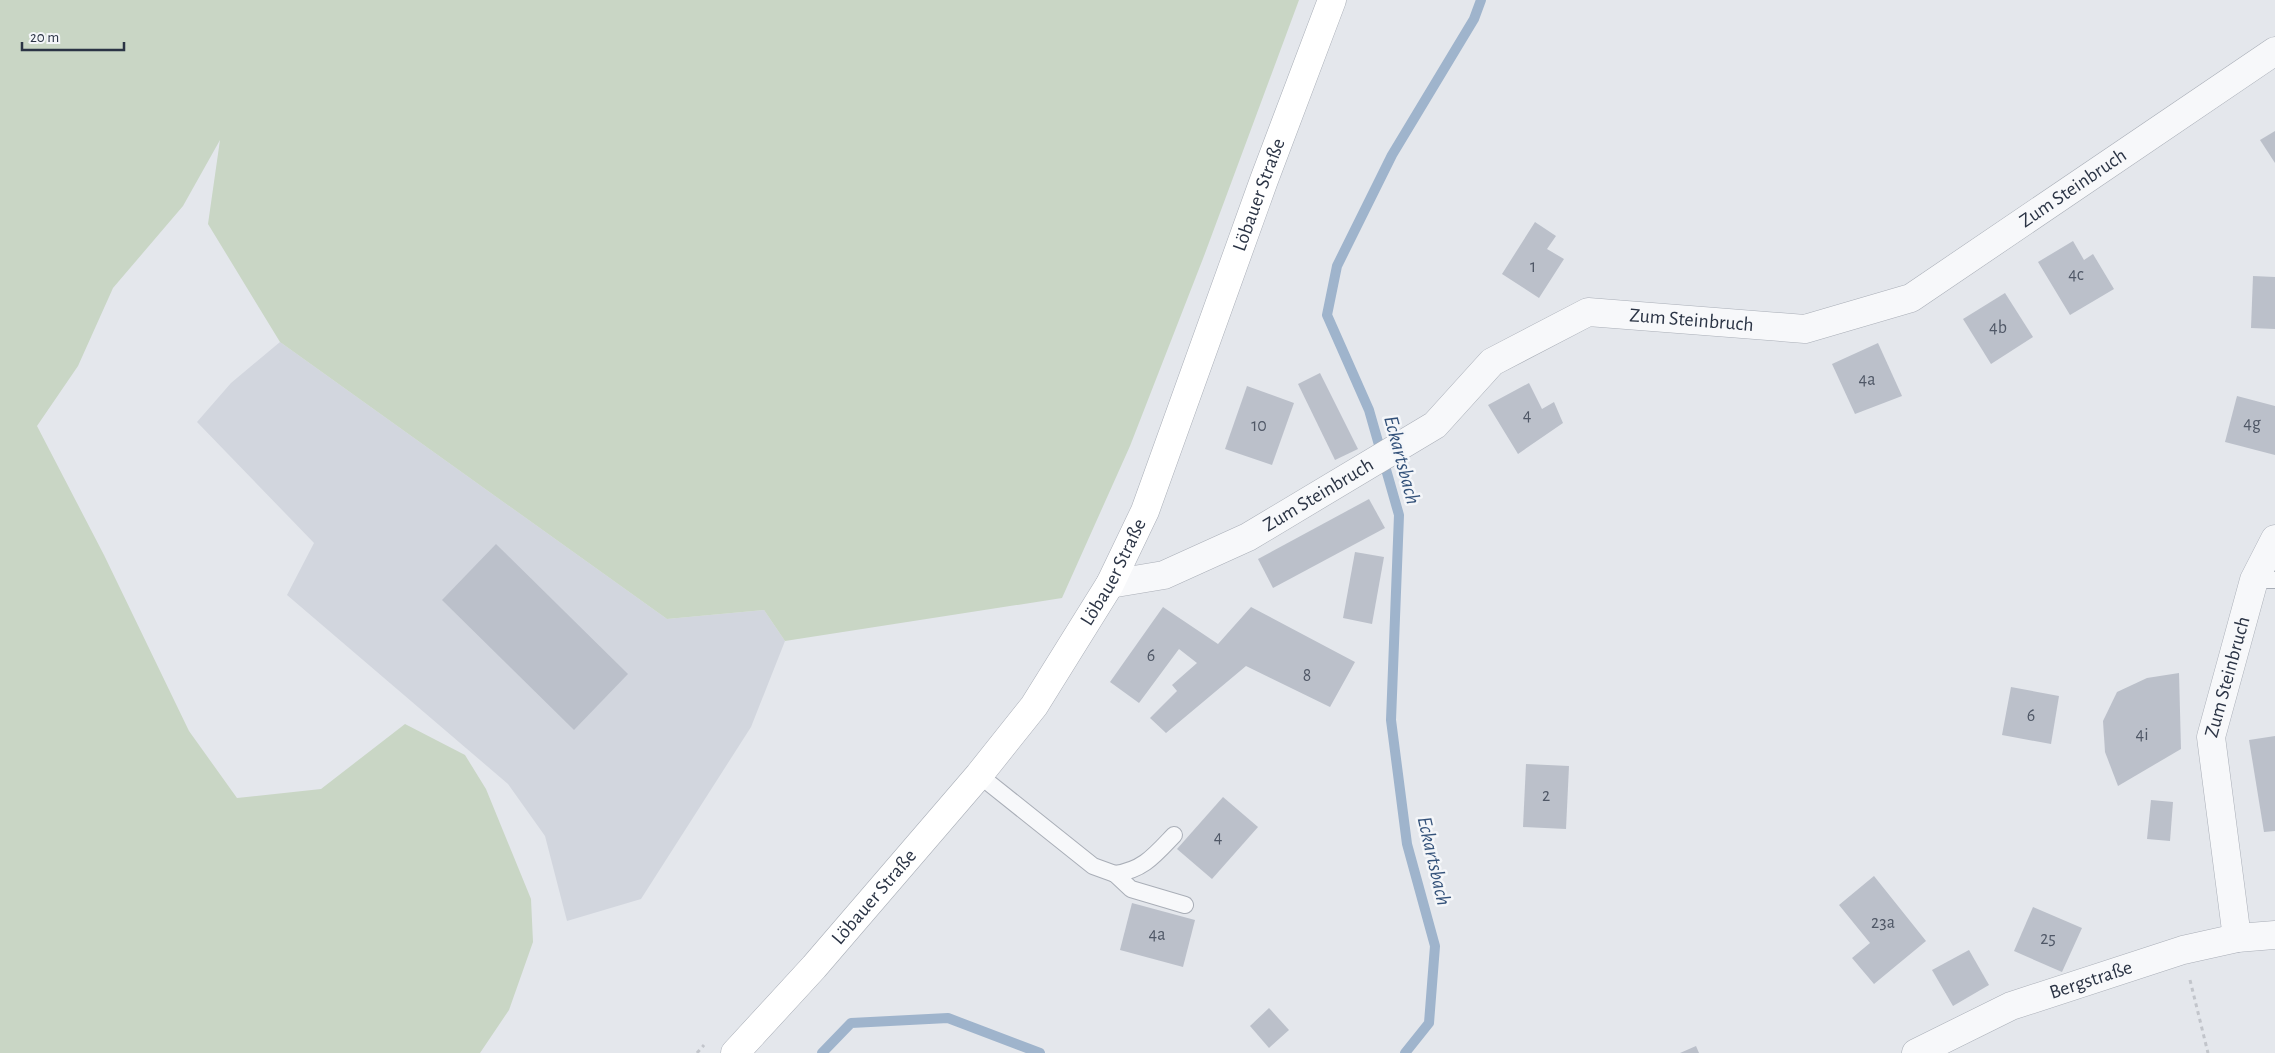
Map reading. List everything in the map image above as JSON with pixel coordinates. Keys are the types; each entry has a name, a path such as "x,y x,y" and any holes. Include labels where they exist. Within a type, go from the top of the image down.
{"main road":[{"name":"Löbauer Straße","path":"735,1053 814,967 979,774 1034,706 1110,584 1148,502 1264,180 1332,0"}],"street":[{"name":"Zum Steinbruch","path":"1110,584 1164,575 1248,537 1435,425 1492,362 1588,312 1805,329 1911,298 2275,51"},
{"name":"Zum Steinbruch","path":"2238,938 2211,737 2264,580 2275,539"},
{"name":"Bergstraße","path":"1916,1053 2011,1006 2183,950 2238,938 2275,935"}],"lane":[{"path":"979,774 1093,866 1114,874 1131,888 1185,905"},
{"path":"1114,874 1132,872 1150,860 1174,835"}],"path":[{"path":"2183,950 2208,1053"},
{"path":"697,1053 710,1038"}],"shaded area":[{"path":"280,342 667,619 764,610 785,641 751,727 641,899 567,921 545,836 508,784 287,595 314,543 197,422 231,383"}],"green space":[{"path":"0,0 1299,0 1204,256 1130,446 1062,598 785,641 764,610 667,619 280,342 208,224 220,140 183,206 113,288 78,366 37,426 104,555 189,731 237,798 321,789 405,724 465,755 486,789 531,899 533,942 509,1010 480,1053 0,1053"}],"building":[{"path":"2275,131 2275,163 2260,140"},
{"path":"1535,222 1556,236 1547,249 1564,259 1539,298 1502,274"},
{"path":"2073,241 2084,260 2093,254 2114,289 2070,315 2038,262"},
{"path":"2253,276 2275,277 2275,329 2251,328"},
{"path":"2005,293 2033,337 1991,364 1963,319"},
{"path":"1878,343 1902,396 1855,414 1832,364"},
{"path":"1320,373 1358,449 1335,460 1298,384"},
{"path":"1529,383 1542,409 1554,402 1563,423 1518,454 1488,405"},
{"path":"1247,386 1294,403 1272,465 1225,449"},
{"path":"2237,396 2275,406 2275,455 2225,442"},
{"path":"1369,499 1385,528 1273,588 1258,559"},
{"path":"496,544 628,674 574,730 442,600"},
{"path":"1355,552 1384,557 1372,624 1343,618"},
{"path":"1163,607 1218,644 1251,607 1355,662 1330,707 1246,666 1166,733 1150,718 1177,691 1172,685 1197,663 1179,649 1139,703 1110,682"},
{"path":"2179,673 2181,749 2118,786 2105,752 2103,721 2117,692 2147,678"},
{"path":"2011,687 2059,696 2051,744 2002,735"},
{"path":"2275,736 2275,831 2264,832 2249,740"},
{"path":"1526,764 1569,766 1566,829 1523,827"},
{"path":"1223,797 1258,827 1212,879 1177,849"},
{"path":"2151,800 2173,802 2170,841 2147,839"},
{"path":"1874,876 1926,941 1874,984 1852,958 1870,943 1839,905"},
{"path":"1132,903 1195,920 1183,967 1120,950"},
{"path":"2033,907 2082,928 2062,972 2014,951"},
{"path":"1969,950 1989,985 1953,1006 1932,970"},
{"path":"1269,1008 1289,1030 1269,1048 1250,1026"},
{"path":"1696,1046 1699,1053 1680,1053"}],"waterway":[{"name":"Eckartsbach","path":"1405,1053 1429,1023 1435,946 1407,844 1391,720 1399,515 1369,410 1327,315 1337,266 1392,155 1474,19 1481,0"},
{"name":"Eckartsbach","path":"822,1053 851,1023 948,1018 1040,1053"}]}
